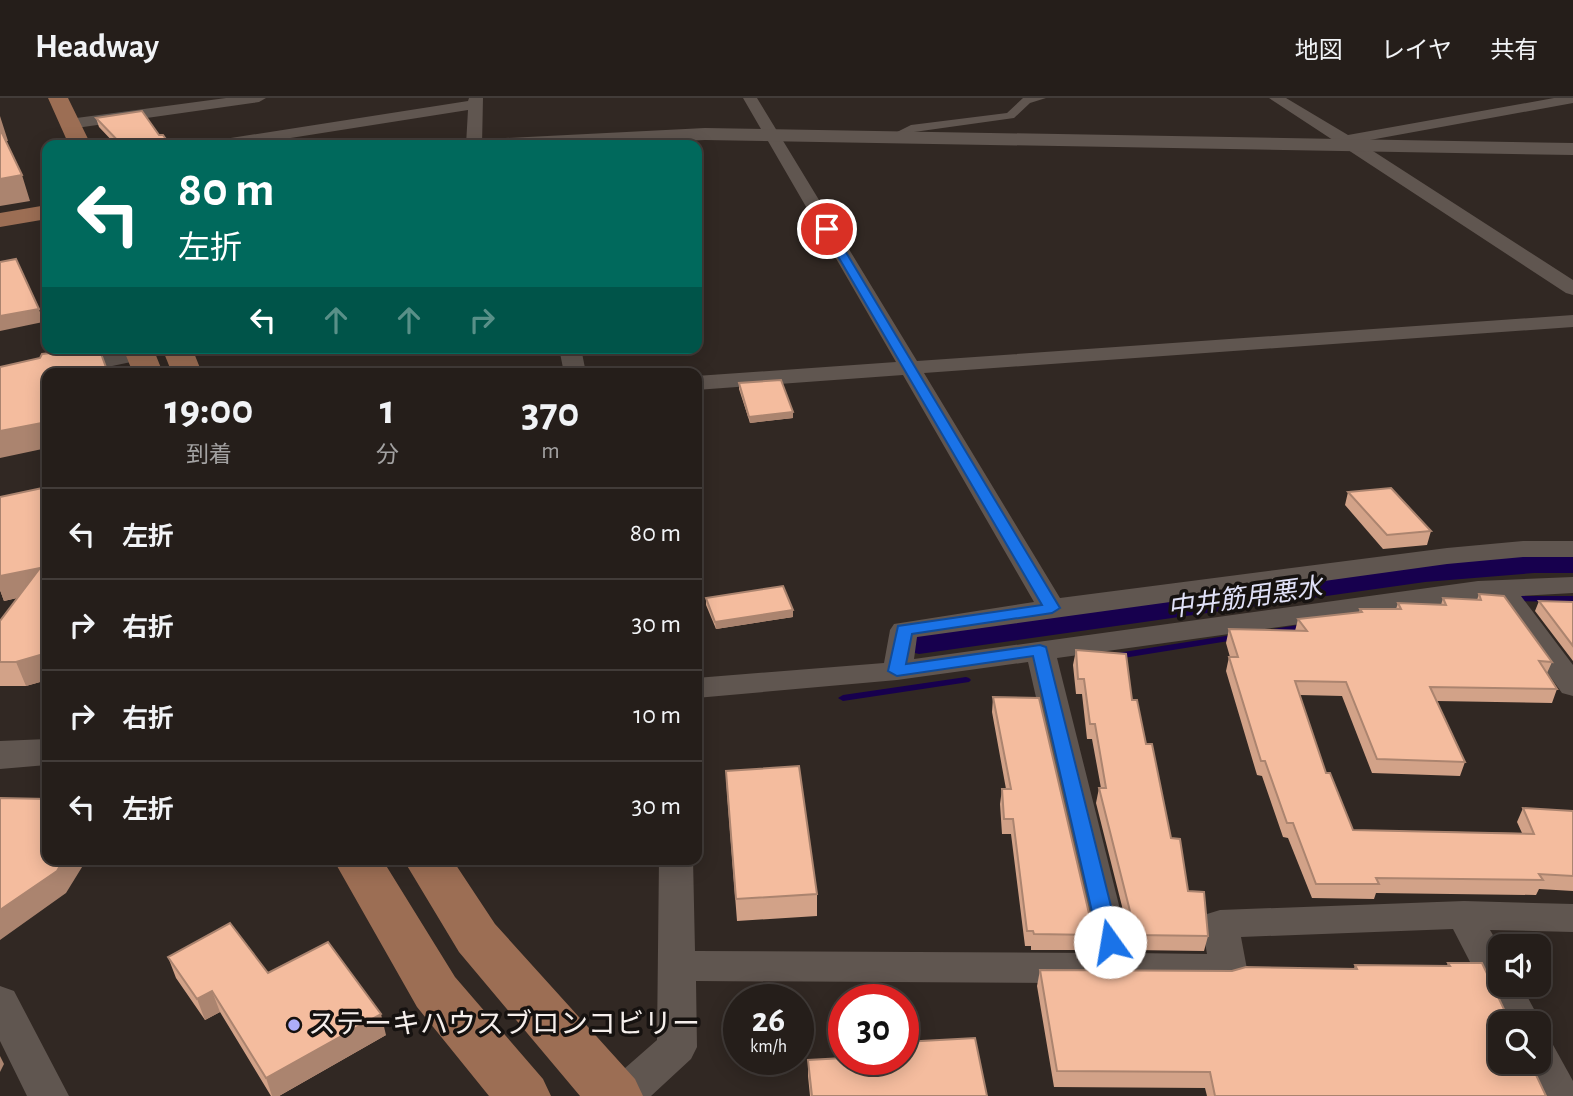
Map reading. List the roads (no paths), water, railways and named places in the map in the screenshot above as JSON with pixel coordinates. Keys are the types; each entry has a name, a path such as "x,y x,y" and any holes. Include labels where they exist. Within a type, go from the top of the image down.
{"main road":[{"path":"45,102 69,124 77,140"},
{"path":"0,220 42,213"},
{"path":"361,865 436,992 523,1096"},
{"path":"431,865 477,938 615,1096"}],"street":[{"path":"69,124 190,103 259,98"},
{"path":"750,98 1052,608"},
{"path":"895,136 911,129 1010,116 1027,100 1040,98"},
{"path":"1276,98 1573,289"},
{"path":"1350,144 1573,99"},
{"path":"190,103 212,138 475,101 474,140"},
{"path":"555,140 772,135 895,136 1573,149"},
{"path":"702,383 1573,321"},
{"path":"80,368 142,358"},
{"path":"0,381 42,374"},
{"path":"897,671 904,630 1447,556 1523,549 1573,549"},
{"path":"1447,556 1489,588 1573,685"},
{"path":"702,687 897,671 1489,588 1573,585"},
{"path":"1040,650 1116,968"},
{"path":"0,755 42,752"},
{"path":"623,1096 677,1047 676,865"},
{"path":"1464,915 1488,960"},
{"path":"676,966 1227,969 1220,924 1464,915 1573,918"},
{"path":"0,1002 48,1096"},
{"path":"1548,1074 1560,1096"}],"waterway":[{"name":"中井筋用悪水","path":"919,644 1425,573 1534,564 1573,564"},
{"path":"1517,599 1573,599"},
{"path":"1273,632 1304,627"},
{"path":"1117,656 1238,637"},
{"path":"843,698 966,680"}],"place":[{"name":"ステーキハウスブロンコビリー","path":"294,1025"}]}
